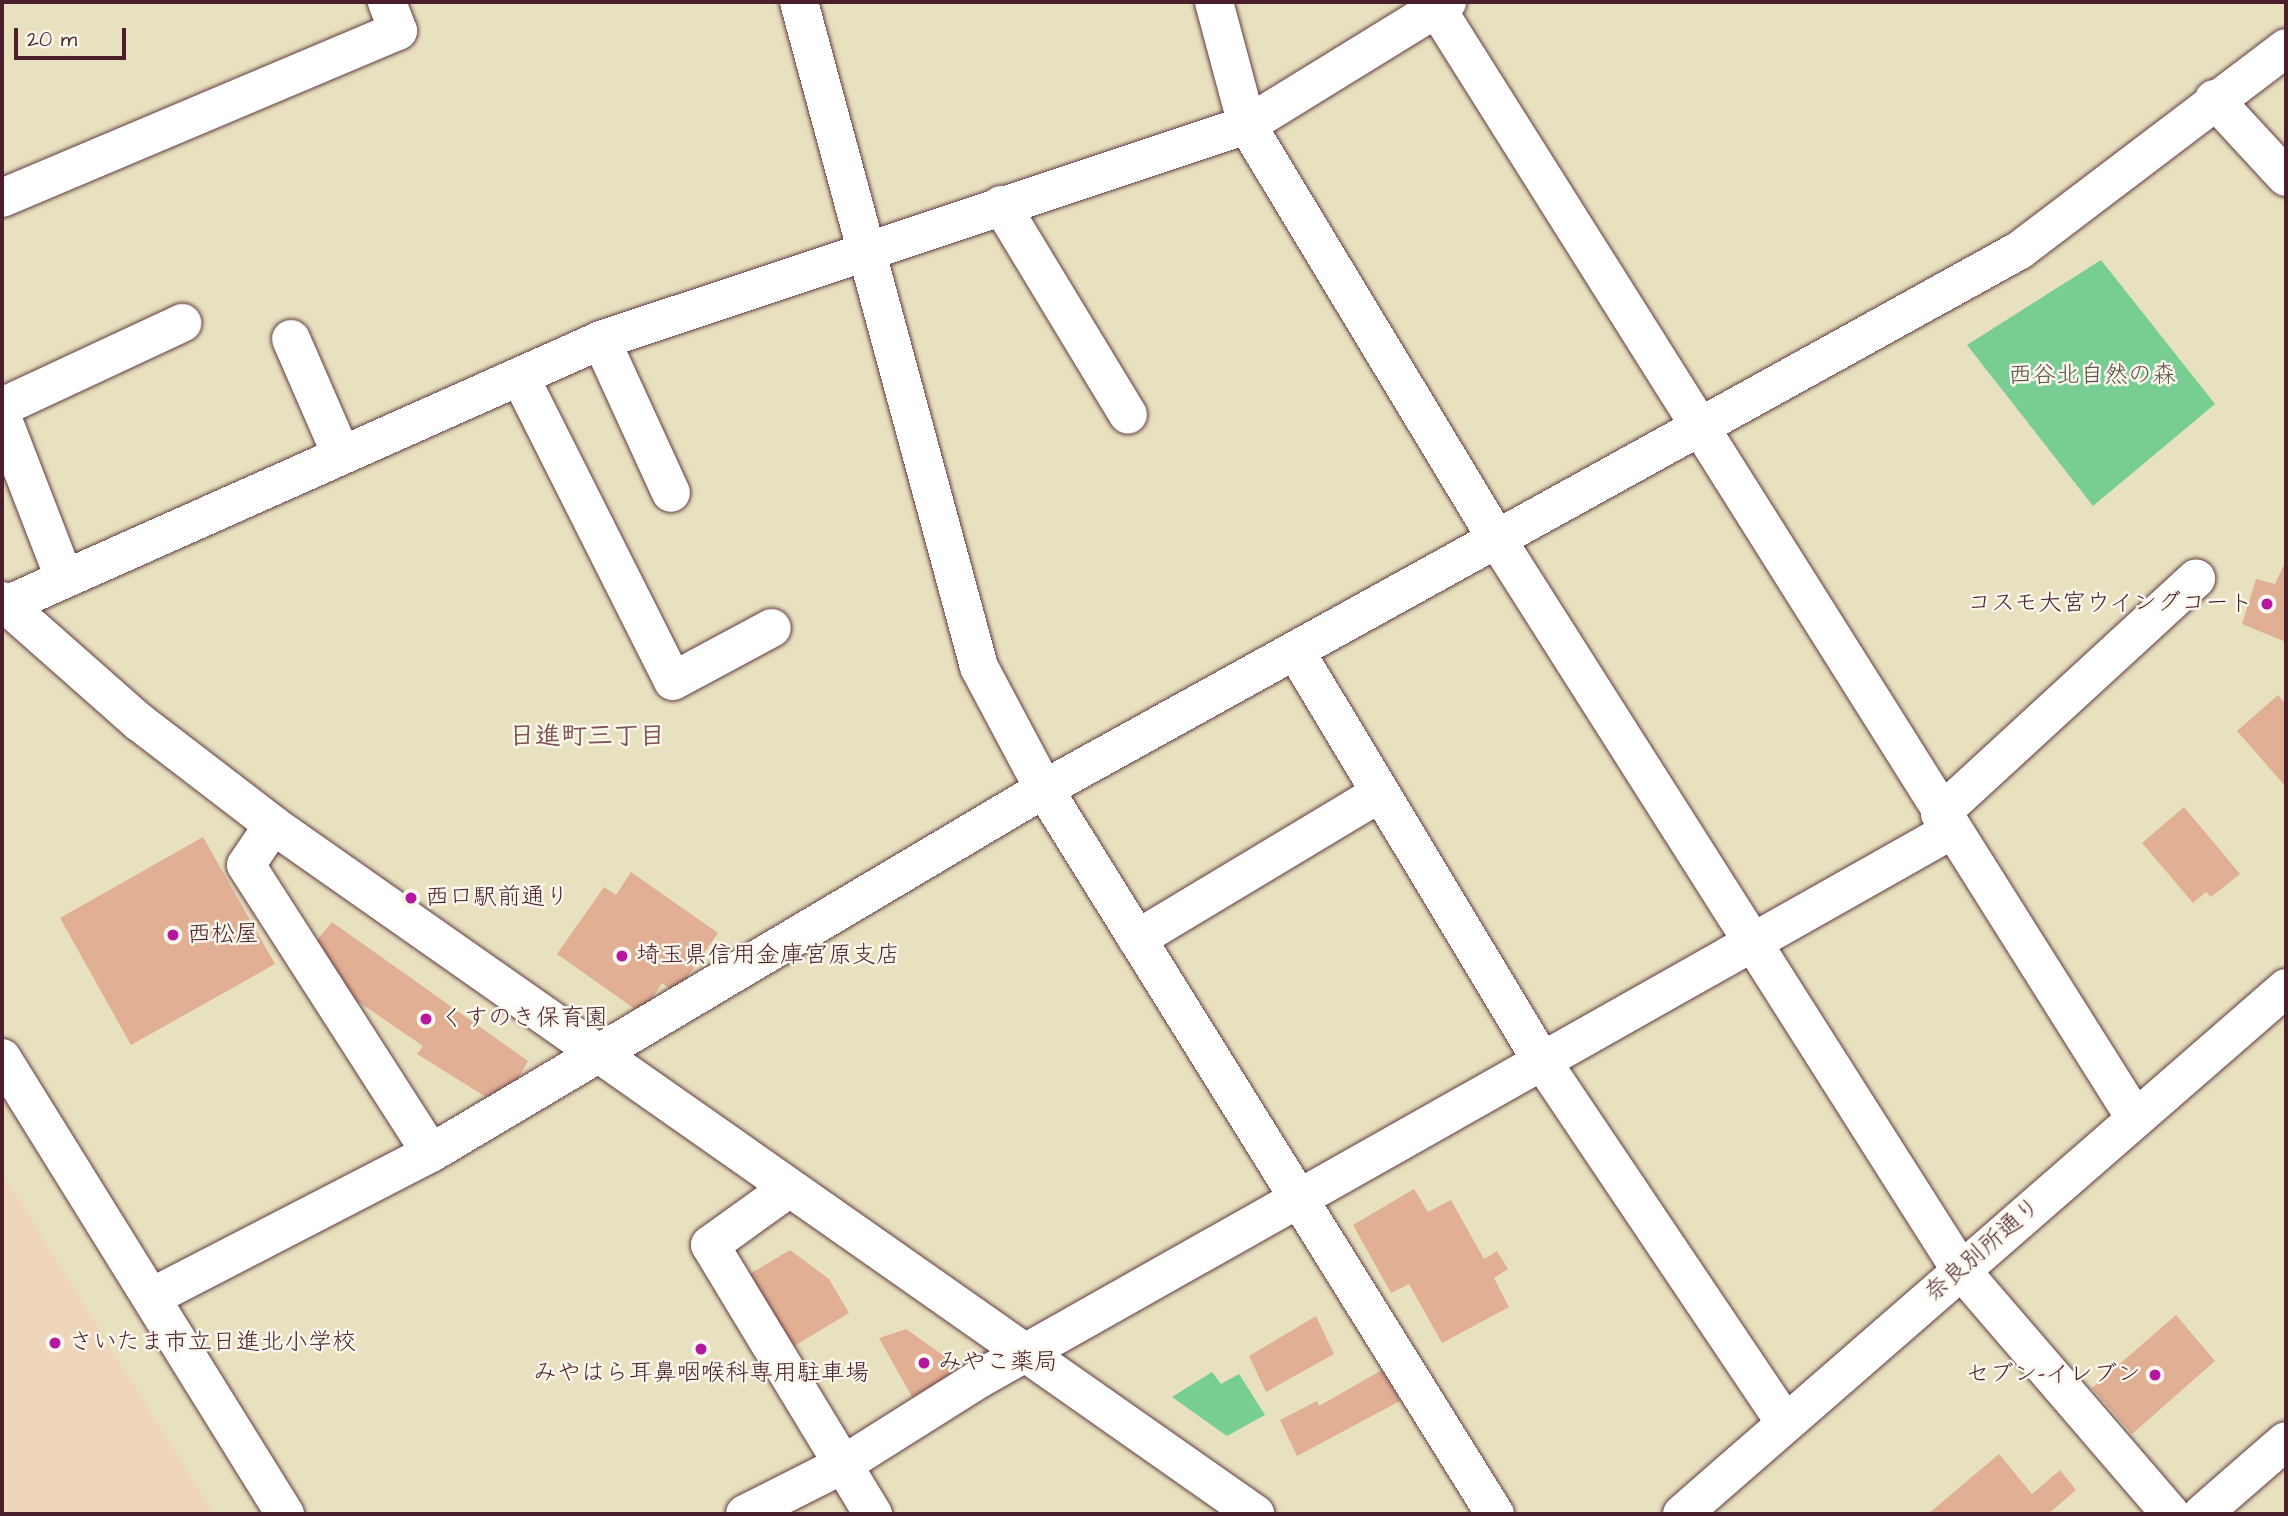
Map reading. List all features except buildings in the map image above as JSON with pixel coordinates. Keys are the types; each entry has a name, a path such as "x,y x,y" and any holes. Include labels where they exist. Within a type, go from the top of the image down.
{"street":[{"path":"2,198 398,31 387,2"},
{"path":"799,2 869,246 979,667 1044,789 1495,1514"},
{"path":"1214,2 1247,125 1498,541 1754,940 1960,1269 2171,1514"},
{"path":"1255,1514 273,825 139,722 3,604 601,340 869,246 1247,125 1442,5 1700,429 1945,822 2135,1118"},
{"path":"152,1297 430,1153 603,1056 1044,789 1498,541 2020,250 2214,99 2286,48"},
{"path":"2214,99 2286,177"},
{"path":"1001,205 1128,415"},
{"path":"2,407 182,323"},
{"path":"290,339 341,454"},
{"path":"601,340 671,494"},
{"path":"520,377 673,681 772,628"},
{"path":"2,417 64,578"},
{"path":"745,1514 844,1464 1026,1353 1754,940 1945,822 2196,579"},
{"path":"1296,652 1542,1061 1786,1423"},
{"path":"1137,939 1380,793"},
{"path":"273,825 246,865 430,1153"},
{"name":"奈良別所通り","path":"1682,1514 1960,1269 2286,988"},
{"path":"2,1058 285,1514"},
{"path":"789,1189 710,1244 873,1514"},
{"path":"2202,1514 2286,1441"}],"shaded area":[{"name":"さいたま市立日進北小学校","path":"2,1172 214,1514 2,1514"}],"green space":[{"name":"西谷北自然の森","path":"2101,260 2215,404 2093,506 1967,345"},
{"path":"1212,1372 1221,1384 1239,1374 1265,1415 1227,1436 1172,1397"}],"place":[{"name":"コスモ大宮ウイングコート","path":"2267,604"},
{"name":"西口駅前通り","path":"411,898"},
{"name":"西松屋","path":"173,935"},
{"name":"埼玉県信用金庫宮原支店","path":"622,956"},
{"name":"くすのき保育園","path":"426,1019"},
{"name":"さいたま市立日進北小学校","path":"55,1343"},
{"name":"みやはら耳鼻咽喉科専用駐車場","path":"701,1349"},
{"name":"みやこ薬局","path":"924,1363"},
{"name":"セブン-イレブン","path":"2155,1375"}],"district":[{"name":"日進町三丁目","path":"587,737"}]}
